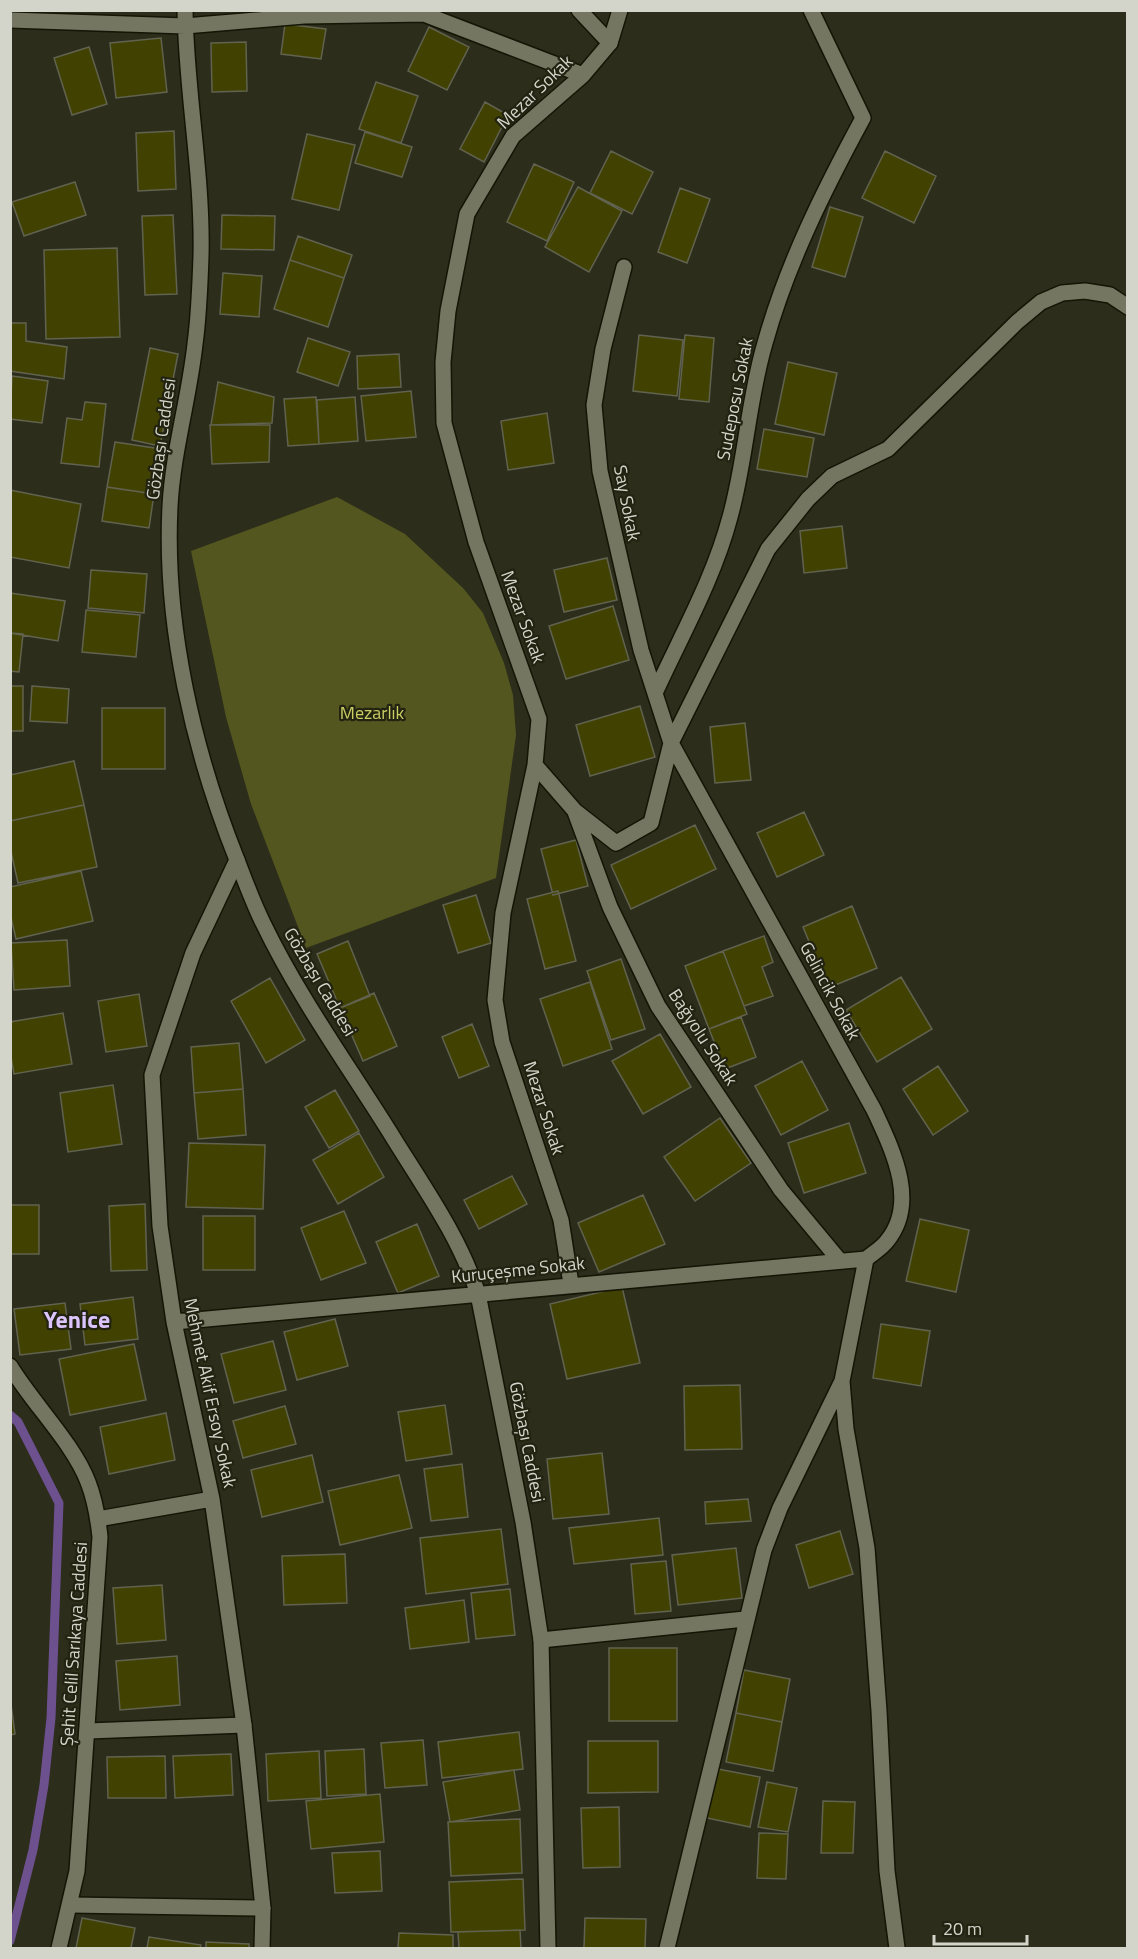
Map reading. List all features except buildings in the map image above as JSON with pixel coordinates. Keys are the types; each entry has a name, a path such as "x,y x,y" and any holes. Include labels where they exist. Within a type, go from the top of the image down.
{"street":[{"path":"579,10 610,44"},
{"name":"Mezar Sokak","path":"571,1284 561,1220 502,1042 495,1000 503,913 535,765 539,719 470,520 444,423 443,362 448,311 468,214 513,136 583,75 610,44 620,10"},
{"name":"Sudeposu Sokak","path":"655,693 713,568 730,518 750,406 765,342 798,251 824,191 863,118 811,10"},
{"path":"10,20 424,14 583,75"},
{"name":"Gözbaşı Caddesi","path":"185,18 201,212 201,255 195,346 174,464 169,540 178,645 201,750 237,860 262,922 281,957 443,1217 472,1275 478,1294 523,1522 541,1640 548,1948"},
{"name":"Say Sokak","path":"624,267 596,380 594,405 596,434 615,541 641,650 671,743"},
{"path":"535,765 575,811 616,843 651,823 671,743 768,549 808,499 832,476 888,449 1017,322 1041,303 1062,293 1085,291 1110,295 1128,307"},
{"name":"Gelincik Sokak","path":"671,743 874,1110 891,1147 901,1181 902,1207 895,1229 887,1243 866,1259"},
{"name":"Bağyolu Sokak","path":"575,811 610,907 658,1006 781,1190 840,1261"},
{"name":"Mehmet Akif Ersoy Sokak","path":"237,860 193,953 152,1075 160,1226 174,1322 212,1499 244,1725 263,1908 262,1948"},
{"path":"667,1948 745,1619 764,1550 780,1508 842,1382 866,1259"},
{"name":"Kuruçeşme Sokak","path":"174,1322 571,1284 866,1259"},
{"name":"Şehit Celil Sarıkaya Caddesi","path":"10,1365 43,1415 70,1449 87,1480 98,1519 100,1564 79,1850 71,1905 59,1948"},
{"path":"842,1382 846,1429 867,1548 879,1711 887,1871 897,1948"},
{"path":"98,1519 212,1499"},
{"path":"541,1640 745,1619"},
{"path":"88,1731 244,1725"},
{"path":"71,1905 263,1908"}],"green space":[{"name":"Mezarlık","path":"337,497 405,534 463,588 483,613 504,663 513,695 516,735 496,878 306,948 251,804 226,717 191,551"}],"waterway":[{"path":"10,1415 18,1422 59,1503 51,1718 44,1785 33,1850 10,1941"}],"district":[{"name":"Yenice","path":"77,1320"}]}
